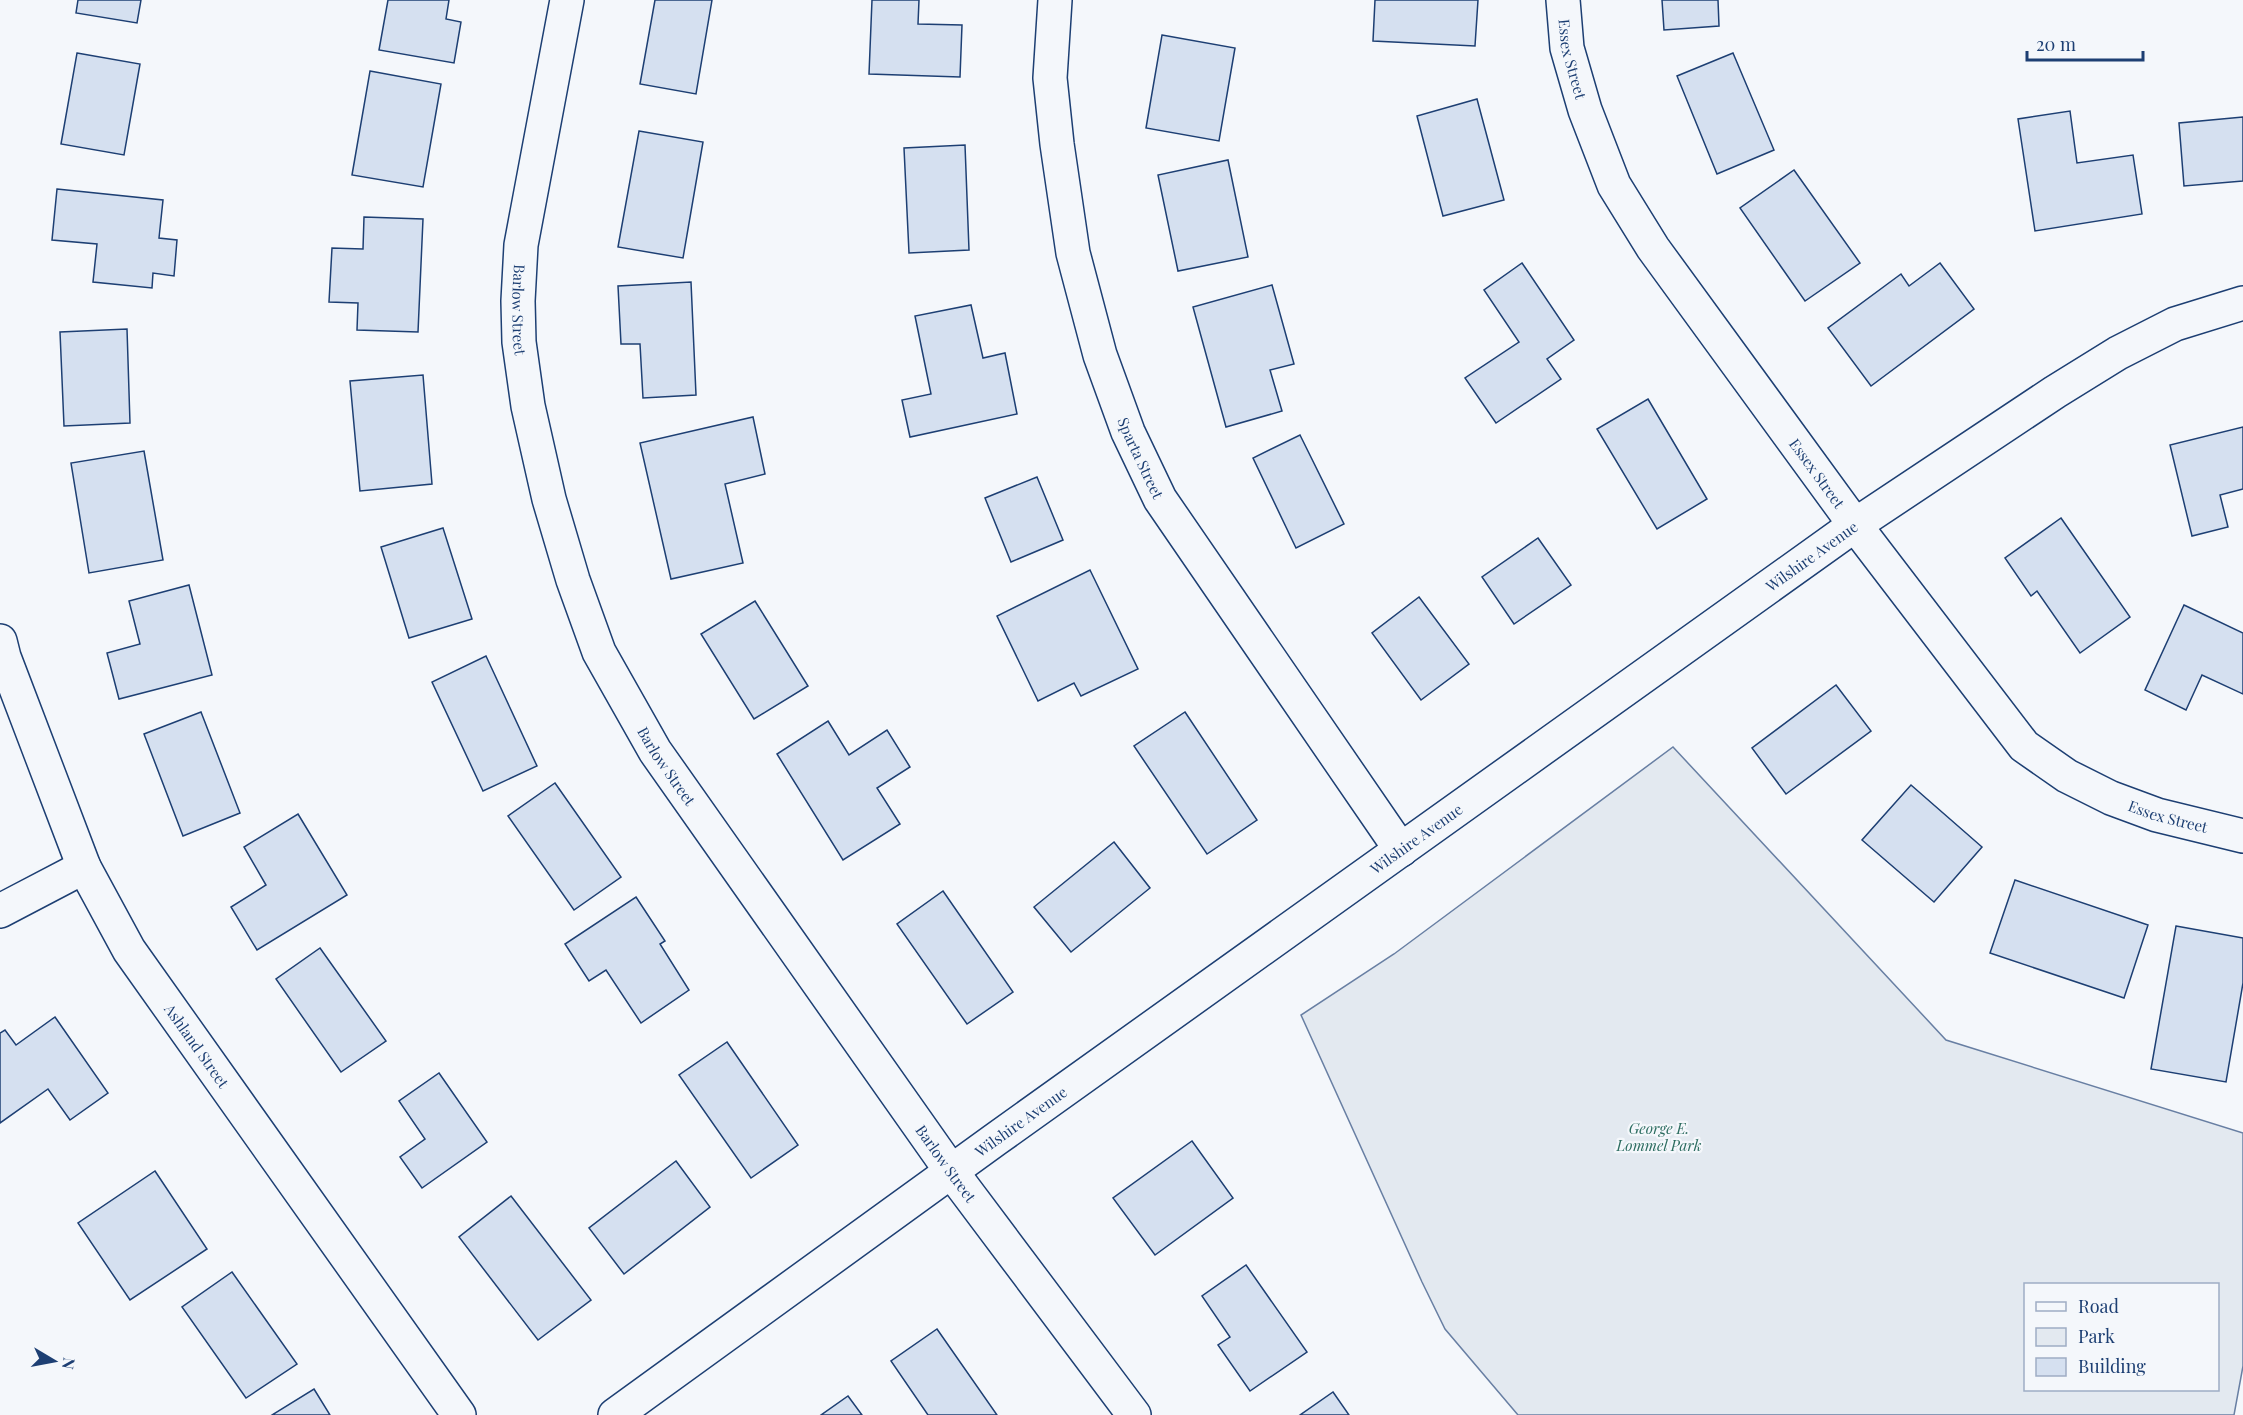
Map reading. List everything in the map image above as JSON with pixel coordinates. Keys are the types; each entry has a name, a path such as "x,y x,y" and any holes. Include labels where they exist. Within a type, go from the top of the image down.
{"street":[{"name":"Barlow Street","path":"567,0 521,245 518,301 519,342 528,406 549,500 573,580 599,652 655,751 951,1171 1134,1415"},
{"name":"Sparta Street","path":"1055,0 1050,78 1073,254 1100,355 1128,432 1160,499 1401,850"},
{"name":"Essex Street","path":"1563,0 1567,48 1585,110 1614,185 1653,248 1855,525 2024,746 2067,776 2111,798 2157,815 2243,836"},
{"name":"Wilshire Avenue","path":"615,1415 951,1171 1855,525 2055,392 2118,353 2175,324 2243,303"},
{"name":"Ashland Street","path":"0,641 4,657 84,867 129,950 459,1415"},
{"path":"0,911 84,867"}],"green space":[{"name":"George E. Lommel Park","path":"1673,747 1946,1040 2243,1133 2243,1366 2234,1415 1518,1415 1445,1329 1301,1015 1394,954"}],"building":[{"path":"78,0 141,0 137,23 76,13"},
{"path":"388,0 449,0 446,19 461,22 454,63 379,50"},
{"path":"655,0 712,0 696,94 640,84"},
{"path":"872,0 919,0 918,24 962,25 960,77 869,74"},
{"path":"1375,0 1478,0 1475,46 1373,41"},
{"path":"1662,0 1718,0 1719,26 1664,30"},
{"path":"1162,35 1235,48 1219,141 1146,128"},
{"path":"77,53 140,64 124,155 61,144"},
{"path":"1733,53 1774,150 1717,174 1677,76"},
{"path":"370,71 441,84 423,187 352,175"},
{"path":"1477,99 1504,200 1443,216 1417,116"},
{"path":"2070,111 2077,163 2133,155 2142,214 2035,231 2018,119"},
{"path":"2243,117 2243,181 2184,186 2179,123"},
{"path":"639,131 703,142 683,258 618,247"},
{"path":"965,145 969,250 909,253 904,148"},
{"path":"1228,160 1248,257 1178,271 1158,175"},
{"path":"1794,170 1860,263 1805,301 1740,208"},
{"path":"57,189 163,200 159,238 177,240 174,276 153,273 152,288 93,282 97,244 52,240"},
{"path":"364,217 423,219 418,332 357,330 358,303 329,302 332,248 363,249"},
{"path":"1522,263 1574,340 1547,359 1561,379 1496,423 1465,378 1519,342 1484,290"},
{"path":"1940,263 1974,309 1871,386 1828,328 1901,274 1909,286"},
{"path":"691,282 696,395 643,398 640,344 621,344 618,286"},
{"path":"1272,285 1294,364 1270,370 1282,411 1226,427 1193,307"},
{"path":"971,305 983,358 1005,353 1017,414 910,437 902,400 931,394 915,316"},
{"path":"127,329 130,423 64,426 60,332"},
{"path":"423,375 432,484 360,491 350,381"},
{"path":"1648,399 1707,499 1657,529 1597,429"},
{"path":"753,417 765,474 725,484 743,563 671,579 640,443"},
{"path":"2243,427 2243,489 2220,495 2228,527 2192,536 2170,445"},
{"path":"1300,435 1344,524 1296,548 1253,458"},
{"path":"144,451 163,560 89,573 71,463"},
{"path":"1037,477 1063,540 1011,562 985,498"},
{"path":"2061,518 2130,617 2080,653 2037,591 2031,596 2005,558"},
{"path":"443,528 472,619 409,638 381,547"},
{"path":"1538,538 1571,585 1514,624 1482,577"},
{"path":"1090,570 1138,669 1081,696 1074,683 1038,701 997,616"},
{"path":"189,585 212,675 119,699 107,653 140,644 129,601"},
{"path":"1419,597 1469,664 1421,700 1372,633"},
{"path":"755,601 808,686 754,719 701,634"},
{"path":"2184,605 2243,633 2243,694 2202,675 2186,710 2145,690"},
{"path":"486,656 537,766 483,791 432,682"},
{"path":"1836,685 1871,731 1786,794 1752,748"},
{"path":"201,712 240,813 183,836 144,734"},
{"path":"1185,712 1257,820 1207,854 1134,746"},
{"path":"828,721 849,755 887,730 910,767 877,788 900,824 843,860 777,754"},
{"path":"555,783 621,877 574,910 508,816"},
{"path":"1911,785 1982,847 1934,902 1862,840"},
{"path":"298,814 347,895 257,950 231,907 266,885 244,847"},
{"path":"1114,842 1150,888 1071,952 1034,907"},
{"path":"2015,880 2148,925 2124,998 1990,953"},
{"path":"943,891 1013,992 967,1024 897,924"},
{"path":"636,897 665,941 660,944 689,990 641,1023 606,970 589,981 565,944"},
{"path":"2176,926 2243,938 2243,983 2226,1082 2151,1069"},
{"path":"320,948 386,1041 341,1072 276,979"},
{"path":"55,1017 108,1093 70,1120 48,1089 0,1123 0,1033 5,1030 16,1045"},
{"path":"727,1042 798,1145 751,1178 679,1075"},
{"path":"439,1073 487,1142 422,1188 400,1157 425,1139 399,1101"},
{"path":"1192,1141 1233,1198 1155,1255 1113,1198"},
{"path":"676,1161 710,1207 624,1274 589,1228"},
{"path":"155,1171 207,1249 130,1300 78,1223"},
{"path":"511,1196 591,1300 538,1340 459,1237"},
{"path":"1246,1265 1307,1352 1250,1391 1218,1345 1230,1337 1202,1296"},
{"path":"232,1272 297,1364 246,1398 182,1307"},
{"path":"937,1329 997,1415 928,1415 891,1361"},
{"path":"314,1389 330,1415 272,1415"},
{"path":"1333,1392 1349,1415 1300,1415"},
{"path":"848,1396 862,1415 821,1415"}]}
